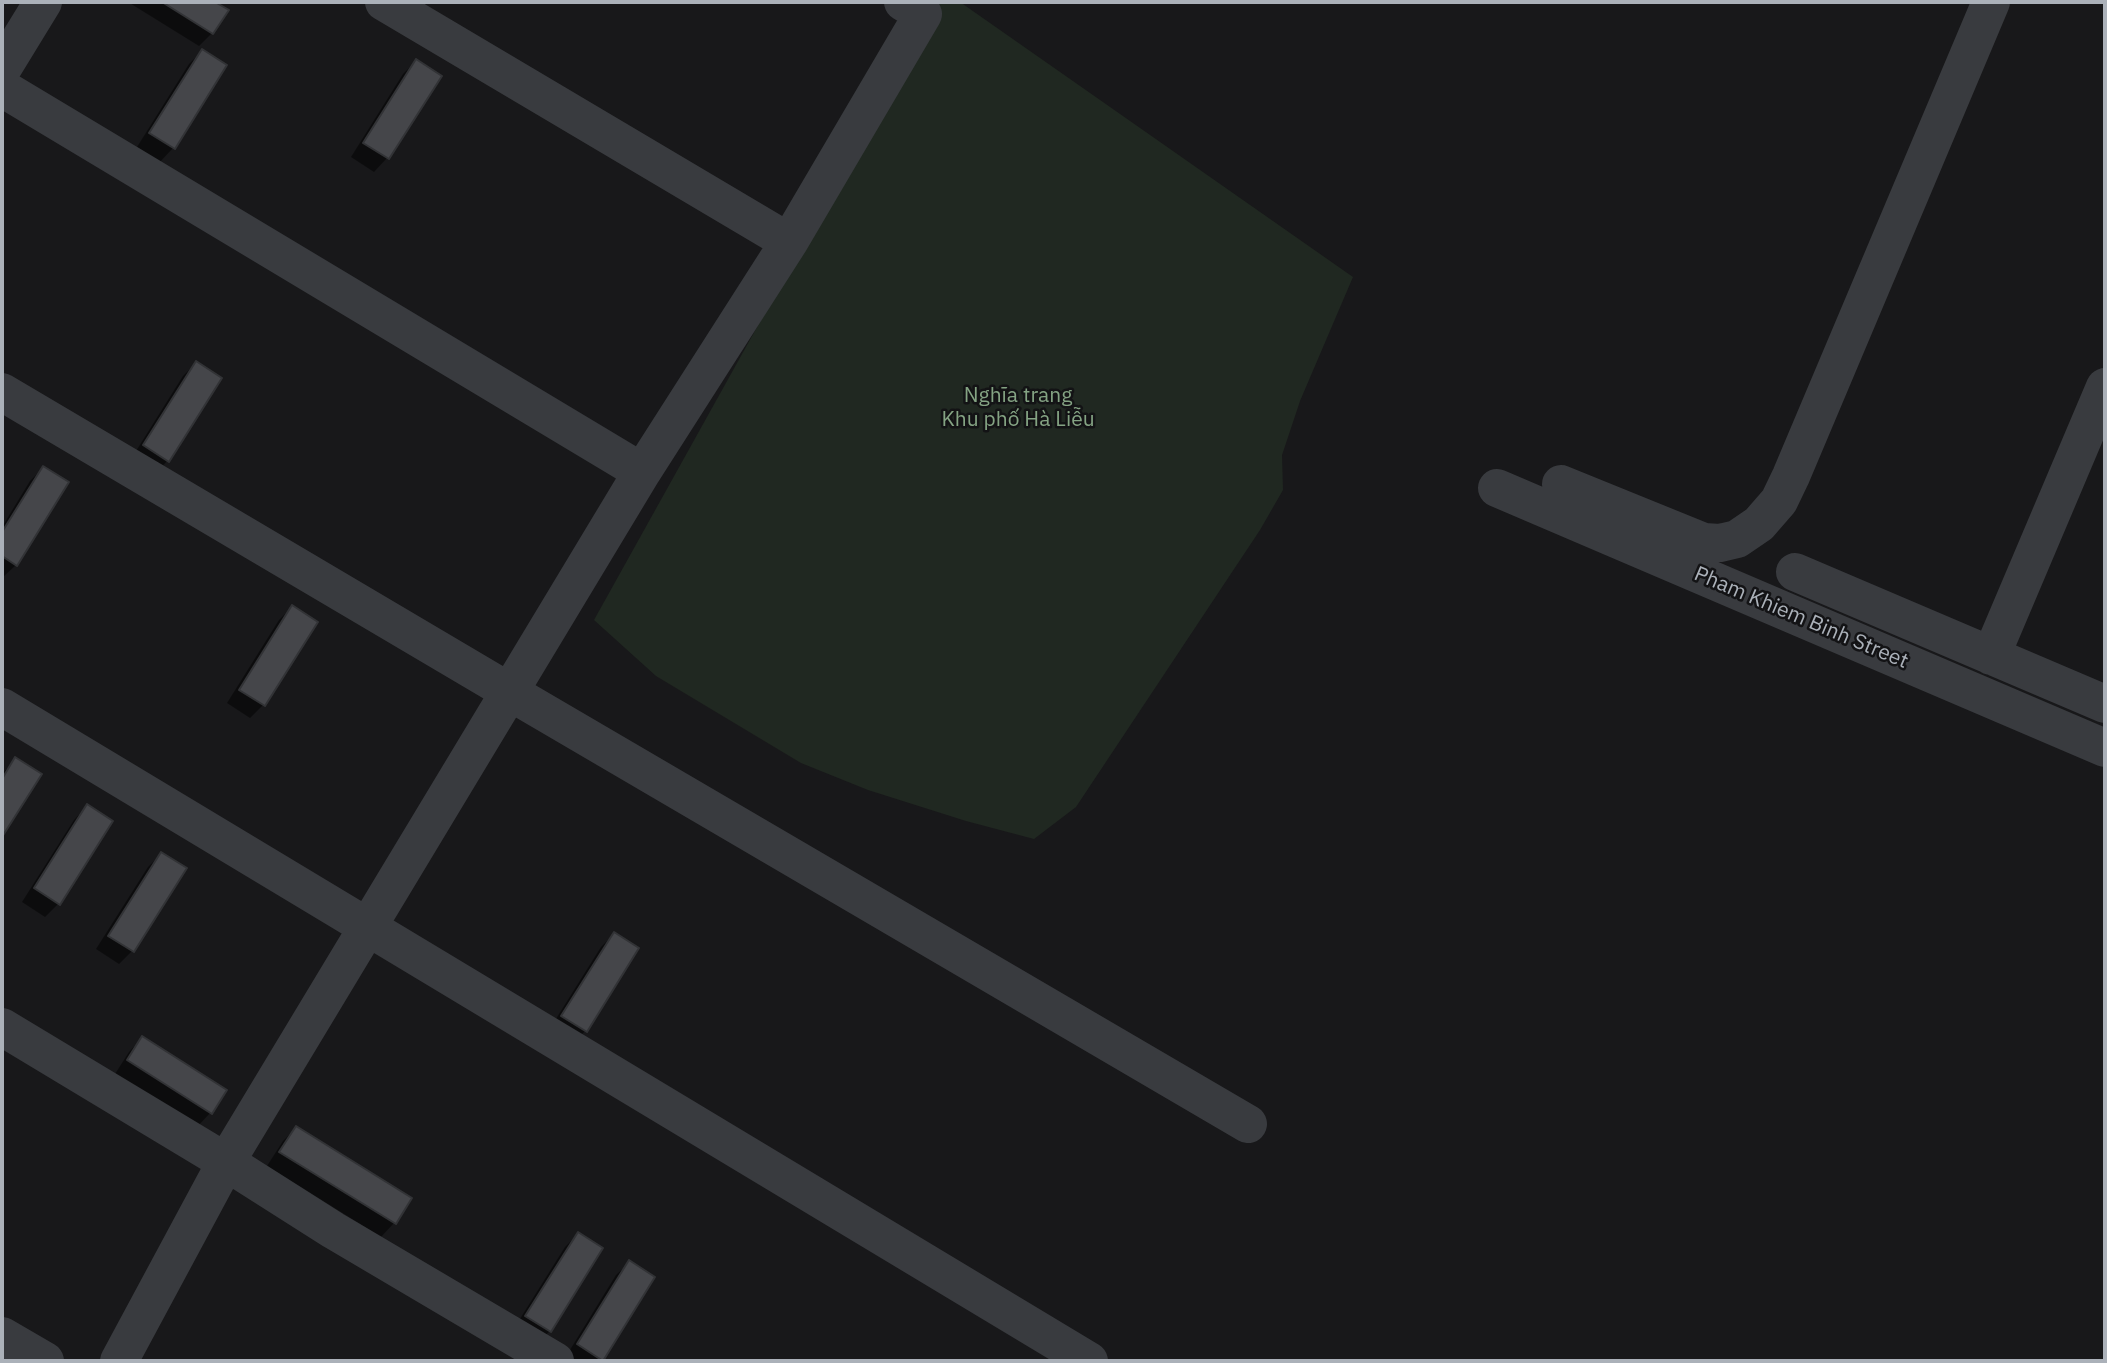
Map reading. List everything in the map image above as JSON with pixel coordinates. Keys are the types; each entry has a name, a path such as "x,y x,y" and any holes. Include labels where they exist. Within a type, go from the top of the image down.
{"street":[{"path":"2,69 43,2"},
{"path":"384,2 789,242"},
{"path":"1560,484 1703,542 1737,539 1759,524 1779,501 1791,476 1991,2"},
{"path":"119,1361 226,1162 366,926 642,472 789,242 913,8"},
{"path":"2,88 642,472"},
{"path":"1991,656 2105,387"},
{"path":"2,392 1248,1124"},
{"name":"Pham Khiem Binh Street","path":"1497,488 2105,748"},
{"name":"Pham Khiem Binh Street","path":"1795,572 2105,704"},
{"path":"2,707 1089,1361"},
{"path":"2,1027 333,1230 555,1361"},
{"path":"2,1336 44,1361"}],"green space":[{"name":"Nghĩa trang Khu phố Hà Liễu","path":"938,2 960,2 1353,277 1300,401 1282,455 1283,490 1260,530 1076,807 1034,839 868,790 801,763 656,676 594,620"}],"building":[{"path":"162,2 215,2 229,10 213,34"},
{"path":"202,49 227,65 175,149 149,133"},
{"path":"416,59 442,76 389,159 363,143"},
{"path":"196,361 222,378 169,462 143,445"},
{"path":"43,466 69,482 17,566 2,556 2,532"},
{"path":"292,605 318,622 265,706 239,690"},
{"path":"15,757 42,774 2,837 2,779"},
{"path":"87,804 113,821 60,905 34,888"},
{"path":"161,852 187,868 134,952 108,936"},
{"path":"614,932 639,948 587,1032 561,1016"},
{"path":"142,1036 227,1090 212,1114 127,1060"},
{"path":"296,1126 412,1198 396,1224 279,1152"},
{"path":"578,1232 603,1248 551,1332 525,1316"},
{"path":"629,1260 655,1277 603,1361 577,1344"}]}
